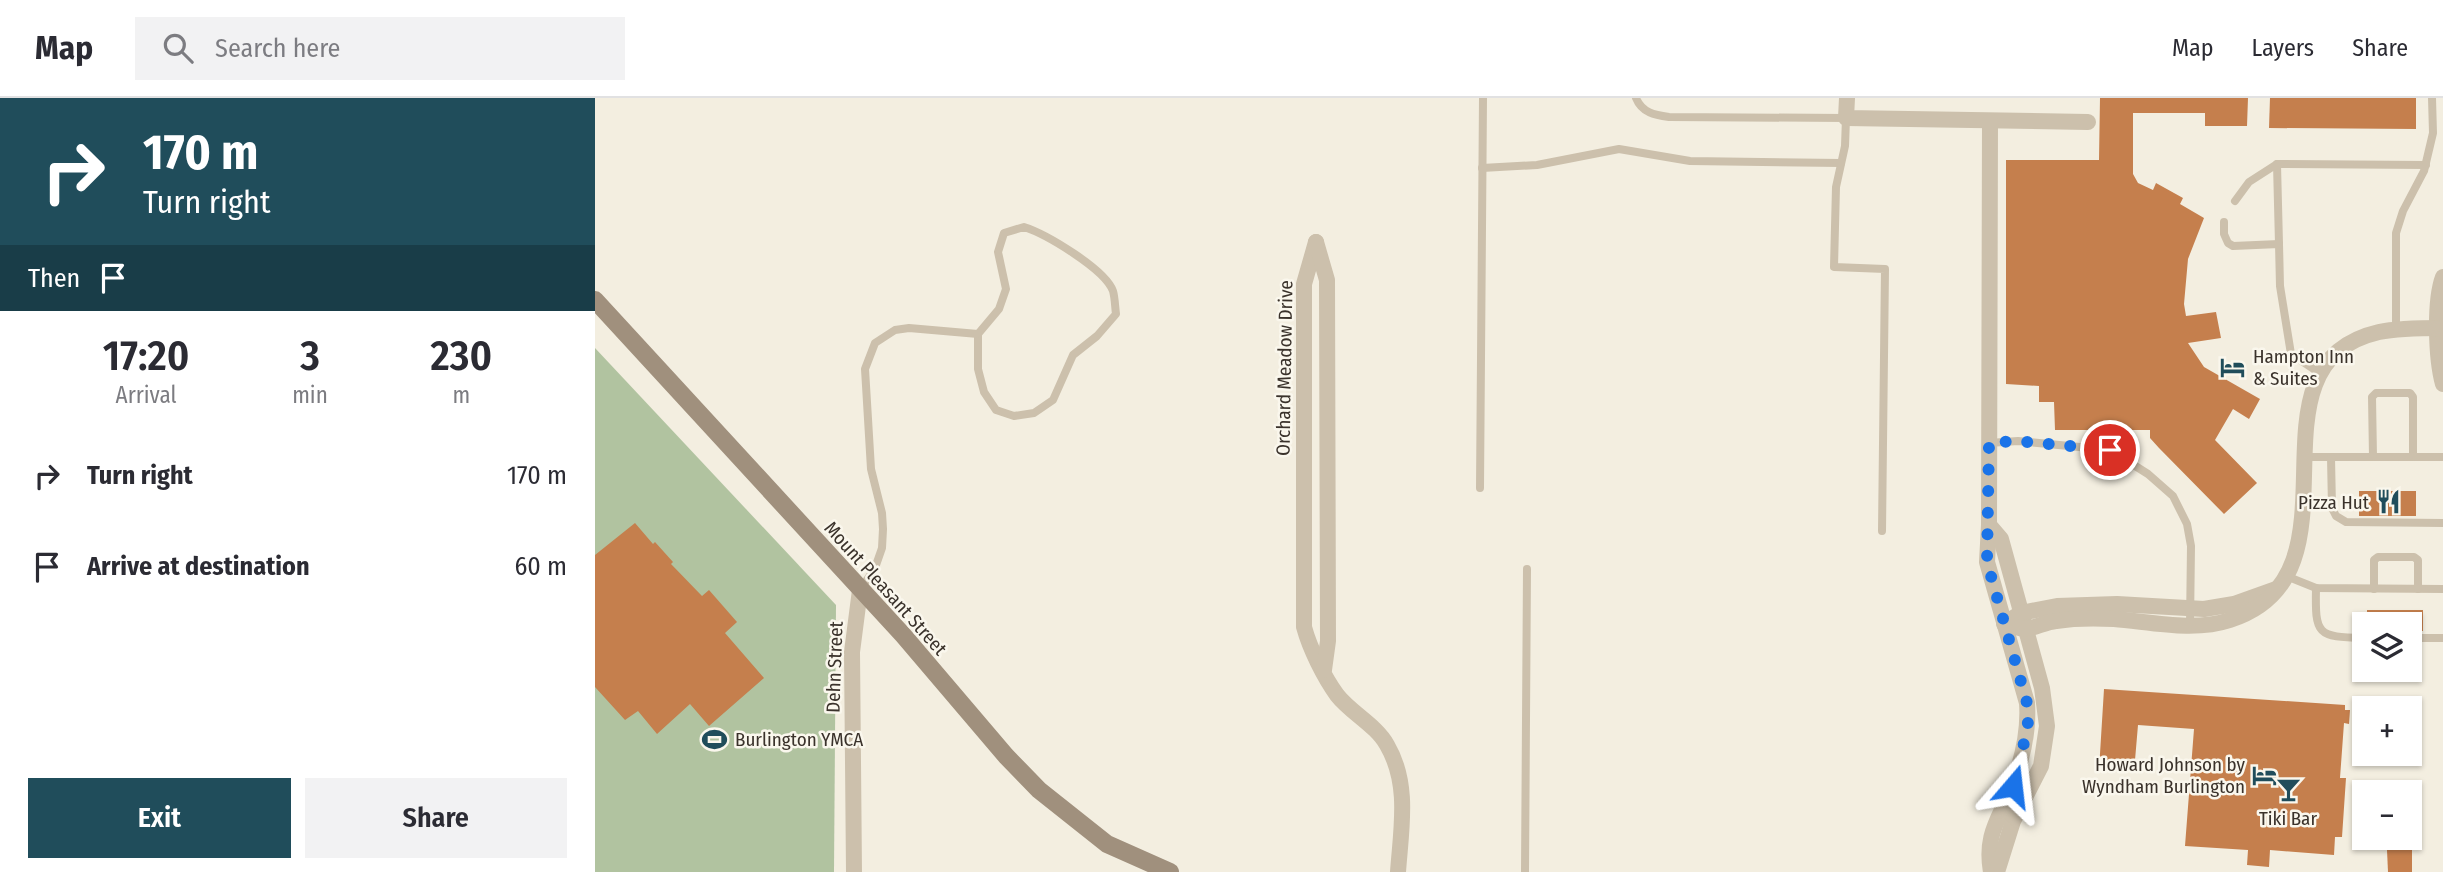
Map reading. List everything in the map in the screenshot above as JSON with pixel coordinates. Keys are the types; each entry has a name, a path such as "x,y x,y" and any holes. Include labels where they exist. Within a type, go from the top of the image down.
{"main road":[{"name":"Mount Pleasant Street","path":"595,300 903,635 1006,756 1039,790 1107,844 1170,872"}],"street":[{"path":"1847,98 1846,118 2088,122"},
{"path":"1990,121 1987,562 2027,703 2028,727 2013,786 1995,822 1988,852 1991,872"},
{"name":"Orchard Meadow Drive","path":"1324,670 1328,641 1327,280 1316,242 1304,284 1304,628 1311,651 1337,696 1387,743 1399,774 1403,805 1398,872"},
{"path":"2443,277 2437,300 2441,328 2439,371 2443,384"},
{"path":"2004,624 2099,618 2203,626 2229,621 2256,610 2284,582 2298,548 2304,515 2303,457 2307,407 2321,374 2332,358 2348,345 2379,332 2441,328"},
{"path":"1989,525 2001,539 2042,688 2047,726 2041,765 2013,821 1997,872"},
{"path":"2023,621 2057,606 2117,604 2204,609 2234,604 2284,582"},
{"name":"Dehn Street","path":"854,872 852,652 860,590"}],"lane":[{"path":"1479,488 1483,98"},
{"path":"1636,98 1649,113 1669,117 1846,118 1845,146 1836,187 1834,267 1885,270 1882,531"},
{"path":"2396,331 2397,225 2418,186 2426,164 2433,133 2433,98"},
{"path":"1482,168 1537,164 1619,149 1691,161 1841,163"},
{"path":"2235,201 2249,182 2277,164 2426,164"},
{"path":"2277,164 2280,286 2291,354 2321,374"},
{"path":"2224,222 2224,234 2228,243 2233,246 2279,244"},
{"path":"1024,227 1043,233 1101,274 1113,290 1116,313 1097,336 1073,355 1053,400 1034,413 1014,416 996,410 984,392 978,369 978,334 999,309 1006,289 998,252 1004,233 1024,227"},
{"path":"860,590 875,568 882,548 882,513 871,469 865,369 875,343 895,330 909,328 978,334"},
{"path":"2373,457 2372,397 2376,393 2410,393 2413,397 2413,457"},
{"path":"1989,443 2018,441 2110,450 2148,474 2173,496 2187,524 2191,546 2190,625"},
{"path":"2303,457 2443,457"},
{"path":"2331,457 2332,508 2336,516 2346,522 2443,523"},
{"path":"2374,589 2374,560 2378,557 2414,557 2418,560 2418,589"},
{"path":"1525,872 1527,569"},
{"path":"2284,582 2316,588 2443,589"},
{"path":"2316,588 2316,620 2325,633 2333,638 2352,638"},
{"path":"2422,638 2443,638"}],"green space":[{"name":"Burlington YMCA","path":"595,348 836,605 834,872 595,872"}],"building":[{"path":"2100,98 2248,98 2247,126 2205,126 2205,113 2133,113 2133,174 2138,183 2153,190 2156,183 2183,198 2180,204 2204,218 2188,259 2184,304 2186,316 2216,312 2221,338 2188,343 2204,367 2260,399 2249,419 2233,409 2215,440 2257,483 2224,514 2150,438 2150,430 2055,430 2054,402 2039,402 2039,386 2006,384 2006,160 2099,160"},
{"path":"2270,98 2416,98 2416,129 2269,128"},
{"path":"2359,491 2416,491 2416,516 2359,516"},
{"path":"635,523 702,596 709,590 737,622 725,633 764,678 709,726 690,704 657,734 638,711 625,720 595,687 595,555"},
{"path":"2423,610 2423,631 2422,612 2367,612"},
{"name":"Howard Johnson by Wyndham Burlington","path":"2104,689 2345,705 2345,710 2350,710 2349,724 2344,723 2340,778 2346,778 2342,837 2335,837 2334,855 2270,850 2269,867 2247,865 2248,850 2185,846 2194,729 2138,725 2134,772 2099,770"},
{"path":"2387,850 2412,850 2412,872 2388,872"}],"place":[{"name":"Hampton Inn & Suites","path":"2233,367"},
{"name":"Pizza Hut","path":"2389,502"},
{"name":"Burlington YMCA","path":"715,739"},
{"name":"Howard Johnson by Wyndham Burlington","path":"2265,775"},
{"name":"Tiki Bar","path":"2288,790"}],"route":[{"path":"2013,786 2028,727 2027,703 1987,562 1989,443 2018,441 2110,450"}]}
